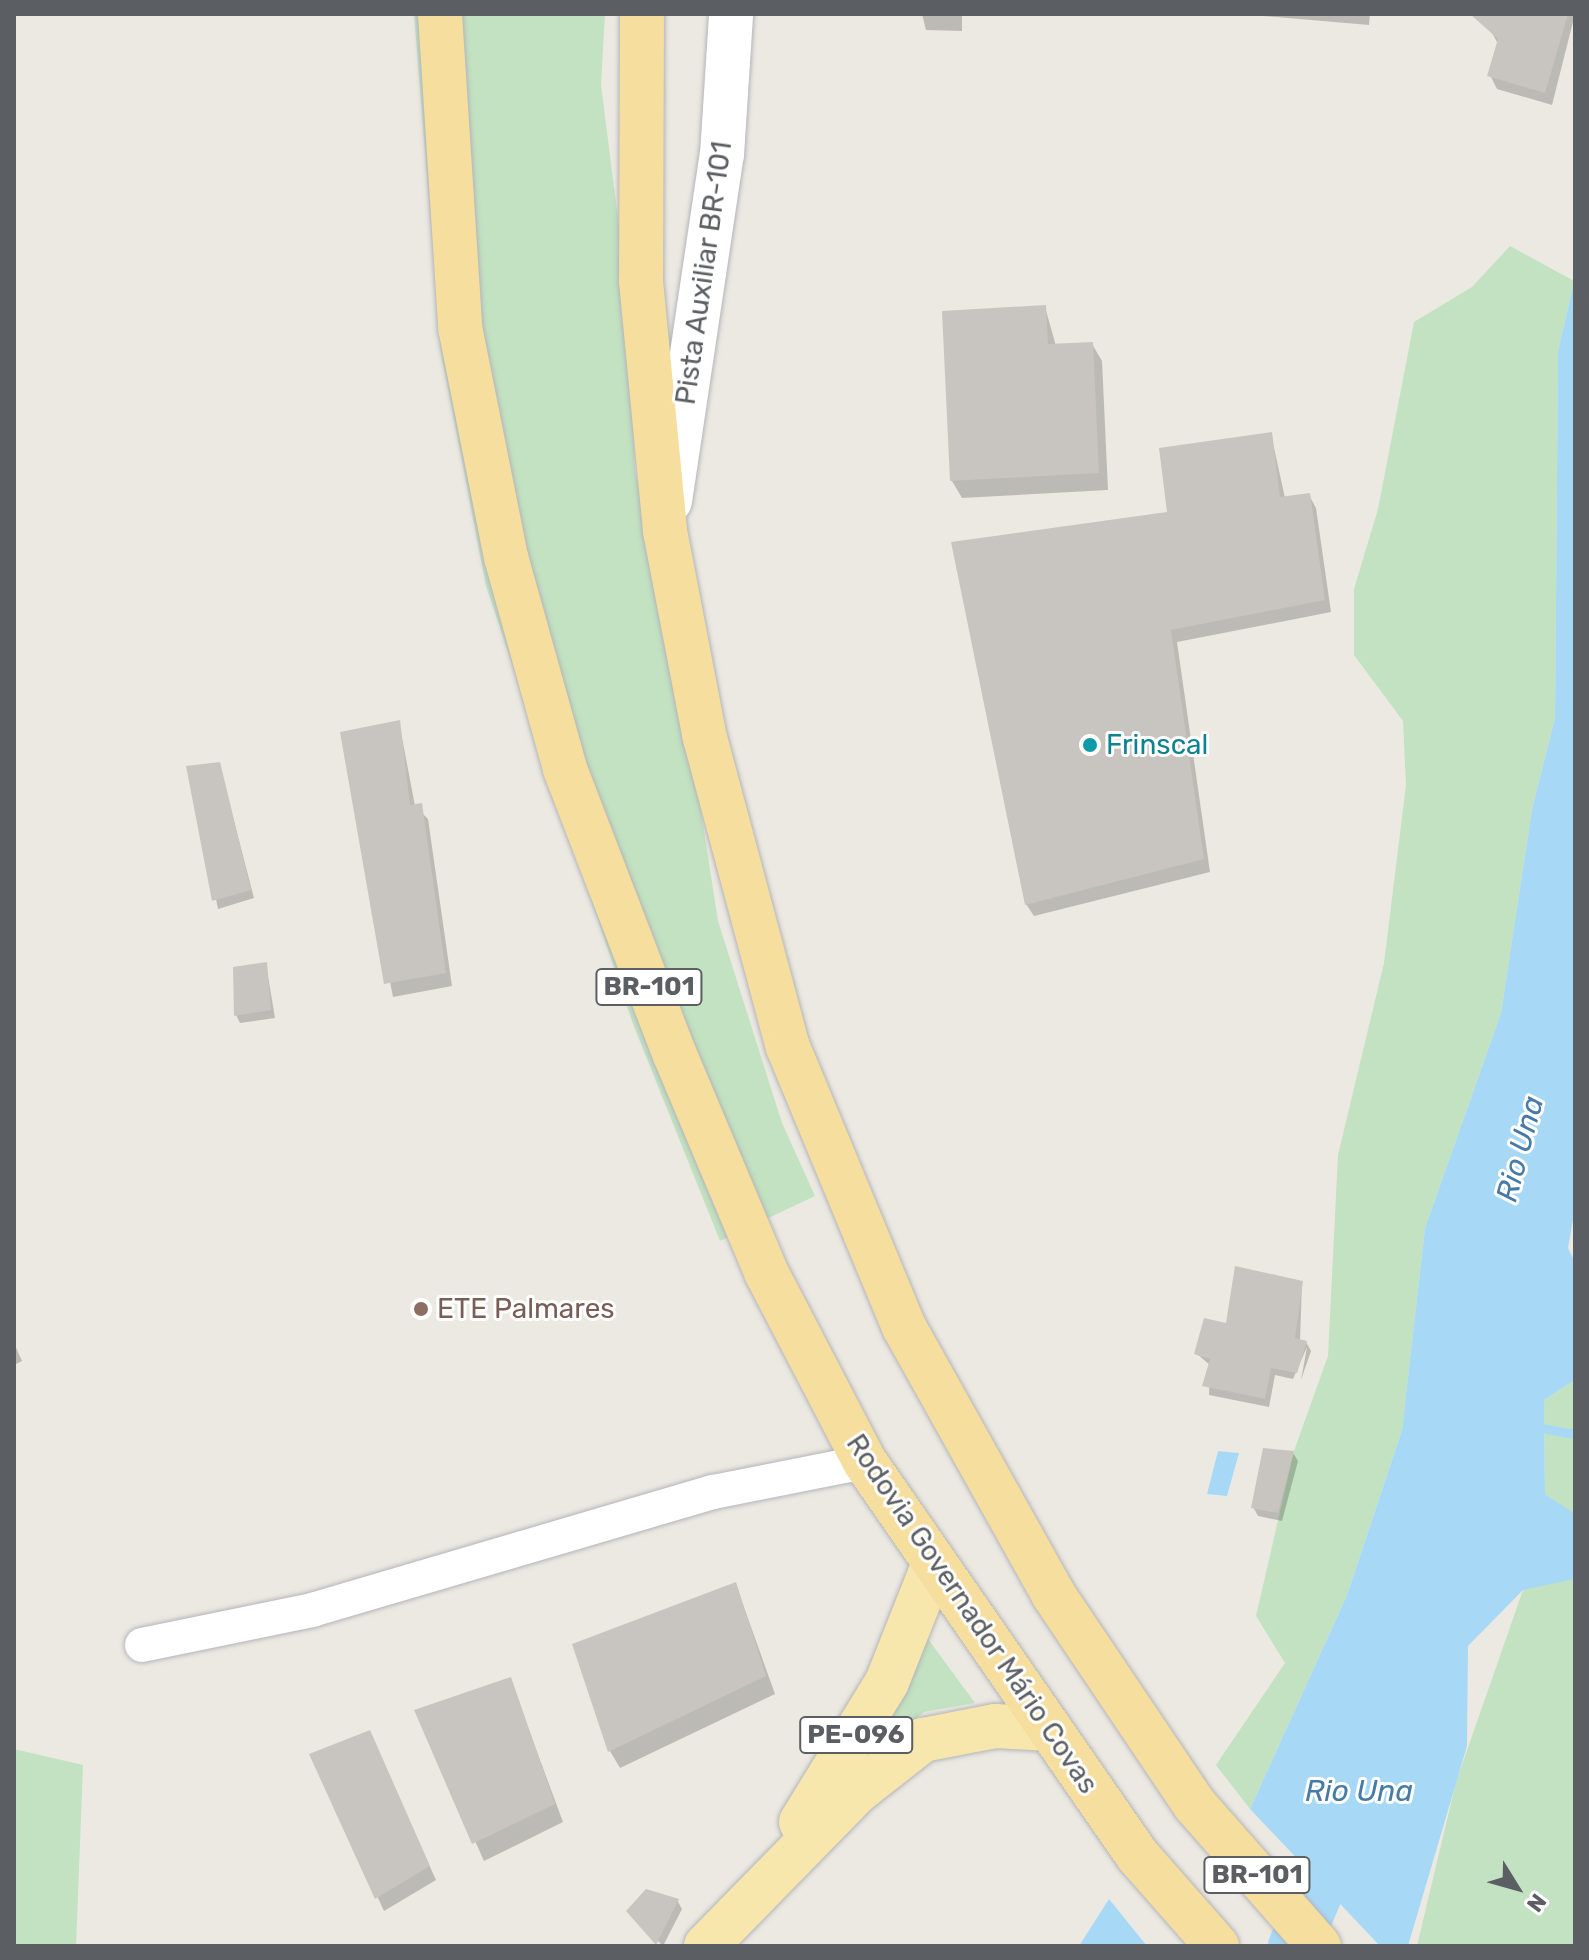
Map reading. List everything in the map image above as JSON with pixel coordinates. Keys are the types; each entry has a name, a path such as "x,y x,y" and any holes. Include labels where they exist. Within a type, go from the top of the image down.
{"highway":[{"name":"Rodovia Governador Mário Covas","path":"440,14 460,327 506,557 565,769 766,1272 865,1462 933,1566 1138,1856 1217,1946"},
{"name":"BR-101","path":"642,14 641,281 665,531 754,937 828,1147 904,1327 974,1460 1130,1714 1195,1805 1319,1946"}],"main road":[{"name":"Pista Auxiliar BR-101","path":"665,531 722,155 731,14"},
{"name":"PE-096","path":"754,1891 887,1682 933,1566"},
{"name":"PE-096","path":"706,1946 754,1891 888,1764 923,1740 995,1726 1050,1729"}],"street":[{"path":"142,1645 312,1610 713,1492 865,1462"}],"green space":[{"path":"414,14 605,14 601,85 628,297 635,471 688,728 718,921 782,1123 815,1196 720,1241 633,1024 486,586 441,352"},
{"path":"1510,246 1574,281 1558,351 1555,718 1532,809 1501,1013 1425,1228 1402,1430 1347,1595 1250,1809 1216,1765 1285,1663 1256,1616 1294,1451 1328,1356 1338,1155 1384,963 1406,785 1403,721 1354,655 1354,589 1378,509 1414,322 1472,287"},
{"path":"1575,1380 1575,1515 1545,1494 1544,1400"},
{"path":"1575,1572 1575,1946 1417,1946 1456,1782 1523,1590"},
{"path":"920,1628 975,1703 924,1712 846,1777"},
{"path":"14,1749 83,1765 76,1946 14,1946"}],"water":[{"name":"Rio Una","path":"1575,277 1575,1209 1568,1248 1575,1262 1575,1380 1544,1400 1545,1494 1575,1514 1575,1579 1523,1590 1468,1646 1467,1746 1408,1946 1380,1946 1250,1809 1347,1595 1402,1430 1425,1228 1501,1013 1532,809 1555,718 1558,351"},
{"path":"1218,1451 1239,1453 1227,1496 1207,1494"},
{"path":"1109,1899 1147,1946 1079,1946"}],"building":[{"path":"1470,14 1568,14 1545,93 1487,76 1498,39"},
{"path":"1046,305 1048,344 1093,342 1099,473 950,481 942,311"},
{"name":"Frinscal","path":"1272,432 1280,497 1310,493 1325,600 1171,630 1204,859 1025,905 951,542 1167,512 1159,448"},
{"path":"400,720 410,805 422,803 446,973 384,984 340,732"},
{"path":"220,762 251,890 212,901 186,766"},
{"path":"267,962 271,1010 234,1016 233,967"},
{"path":"1235,1266 1303,1281 1295,1338 1307,1341 1297,1373 1271,1368 1265,1399 1202,1386 1210,1359 1194,1354 1204,1318 1226,1323"},
{"path":"1263,1448 1294,1451 1278,1513 1251,1508"},
{"path":"736,1582 766,1676 608,1752 572,1644"},
{"path":"511,1677 555,1804 472,1844 414,1710"},
{"path":"370,1730 430,1866 375,1899 309,1754"},
{"path":"646,1889 679,1899 656,1945 626,1911"}],"waterway":[{"path":"1535,1427 1575,1434"},
{"name":"Rio Una","path":"1294,1946 1349,1819"}],"place":[{"name":"Frinscal","path":"1090,745"},
{"name":"ETE Palmares","path":"421,1309"}]}
